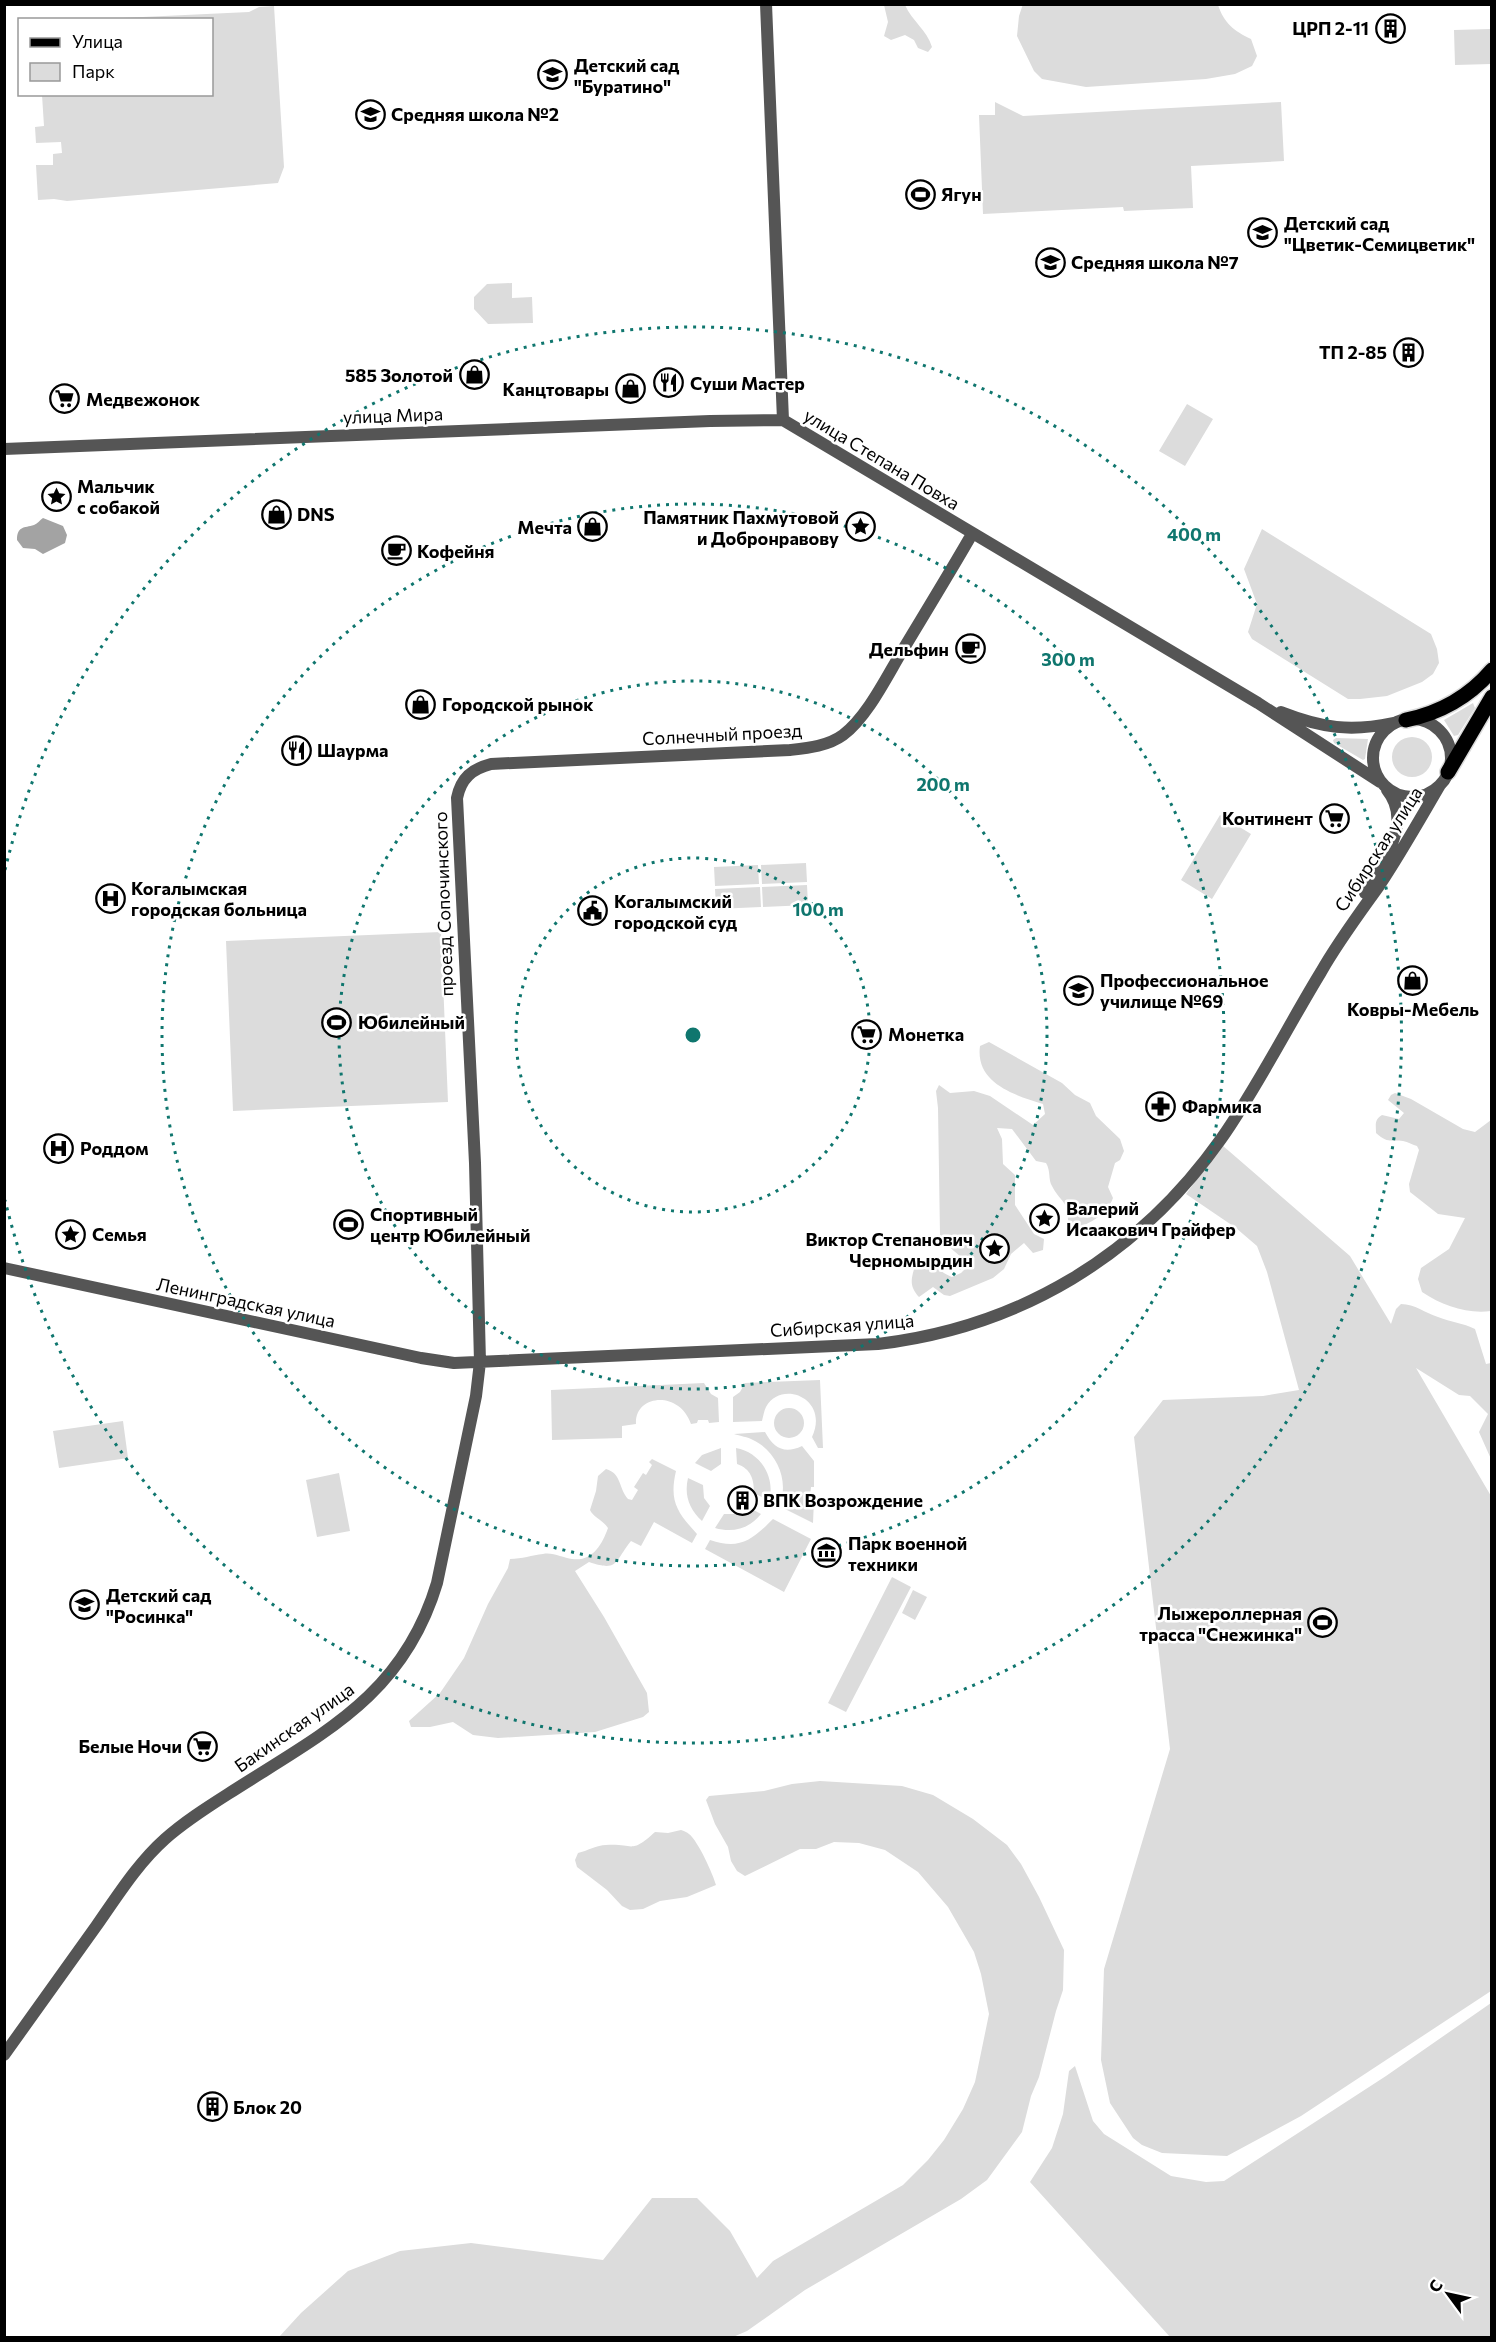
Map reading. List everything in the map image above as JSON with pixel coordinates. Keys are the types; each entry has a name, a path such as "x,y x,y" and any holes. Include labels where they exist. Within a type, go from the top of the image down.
{"main road":[{"path":"1401,721 1421,717 1449,705 1474,688 1491,670"},
{"path":"1444,779 1491,697"}],"street":[{"name":"улица Степана Повха","path":"766,4 783,420 1258,703 1382,784"},
{"name":"улица Мира","path":"4,450 509,428 783,420"},
{"name":"Солнечный проезд","path":"471,772 481,766 509,762 790,750 833,741 858,719 972,534"},
{"name":"улица Степана Повха","path":"1258,703 1334,728 1363,728 1401,721"},
{"path":"1401,721 1426,722 1442,734 1450,752 1444,779 1427,794 1412,798 1396,795 1382,784 1374,767 1373,751 1381,734 1401,721"},
{"name":"проезд Сопочинского","path":"471,772 460,784 457,798 475,1163 480,1362"},
{"name":"Сибирская улица","path":"1345,932 1380,885 1444,779"},
{"name":"Сибирская улица","path":"480,1362 878,1344 911,1340 948,1332 1015,1310 1069,1281 1127,1241 1182,1190 1223,1137 1345,932 1396,832 1397,808 1382,784"},
{"name":"Ленинградская улица","path":"4,1268 421,1358 454,1363 480,1362"},
{"name":"Бакинская улица","path":"4,2055 127,1883 159,1845 194,1817 341,1720 370,1696 400,1663 421,1628 437,1583 476,1396 480,1362"}],"green space":[{"path":"1023,4 1218,5 1230,26 1251,39 1257,56 1252,66 1235,74 1206,79 1086,87 1042,79 1034,71 1017,36"},
{"path":"884,5 905,5 930,41 932,47 928,52 918,48 914,40 905,35 891,40 884,36 888,22"},
{"path":"274,6 284,167 278,183 67,201 38,200 36,165 53,165 53,154 62,153 61,142 36,143 35,127 44,126 42,96 213,96 213,18 121,18 249,12 259,7"},
{"path":"1491,29 1491,64 1455,65 1454,30"},
{"path":"995,102 1023,116 1281,102 1284,161 1191,166 1193,208 1124,211 1123,207 983,214 979,115 995,115"},
{"path":"512,283 512,298 532,297 533,323 488,324 474,309 474,297 487,284"},
{"path":"1187,404 1213,419 1185,466 1159,451"},
{"path":"1262,529 1431,634 1439,663 1433,674 1422,682 1387,696 1348,699 1252,639 1248,632 1257,604 1244,569"},
{"path":"1473,703 1475,708 1458,735 1454,736 1444,720"},
{"path":"1412,737 1420,738 1426,743 1431,749 1431,765 1426,771 1420,776 1412,777 1404,776 1398,771 1393,765 1392,757 1393,749 1398,743 1404,738"},
{"path":"1336,738 1368,739 1365,759 1363,760 1334,743 1333,740"},
{"path":"1220,815 1251,834 1212,899 1181,880"},
{"path":"806,863 807,882 762,884 761,865"},
{"path":"758,865 759,884 715,886 714,867"},
{"path":"807,885 808,905 763,907 762,887"},
{"path":"760,887 761,907 716,909 715,889"},
{"name":"Юбилейный","path":"441,932 448,1102 233,1111 226,941"},
{"path":"989,1042 1062,1083 1075,1095 1090,1103 1096,1116 1120,1139 1124,1151 1120,1160 1115,1163 1108,1187 1113,1198 1098,1218 1074,1228 1068,1220 1065,1205 1051,1184 1046,1163 1036,1161 1012,1129 997,1128 1002,1139 1003,1164 1015,1175 1015,1205 1034,1234 1044,1239 1043,1250 1033,1253 1024,1243 1011,1254 1004,1269 993,1278 950,1296 944,1295 933,1287 919,1297 912,1282 915,1266 932,1265 952,1277 961,1273 969,1265 940,1235 936,1091 939,1085 950,1093 974,1091 990,1096 1033,1125 1045,1114 1043,1104 1009,1091 990,1078 980,1059 980,1046"},
{"path":"1395,1093 1411,1099 1463,1129 1475,1132 1491,1120 1491,1311 1455,1308 1422,1292 1418,1279 1421,1268 1449,1249 1465,1218 1438,1214 1410,1192 1409,1184 1419,1150 1417,1146 1403,1141 1386,1140 1376,1133 1379,1117 1382,1115 1399,1119 1404,1113 1388,1100"},
{"name":"Лыжероллерная трасса \"Снежинка\"","path":"1222,1145 1350,1256 1391,1324 1396,1309 1401,1304 1411,1305 1470,1327 1475,1329 1486,1364 1491,1363 1491,1459 1479,1432 1488,1414 1470,1396 1459,1395 1416,1368 1491,1496 1491,1991 1301,2116 1227,2156 1162,2153 1142,2145 1133,2138 1110,2103 1101,2060 1104,1969 1170,1749 1134,1437 1163,1400 1263,1396 1299,1390 1267,1272 1257,1246 1236,1228 1186,1194"},
{"path":"820,1380 823,1448 818,1448 812,1437 816,1423 815,1412 809,1403 792,1394 782,1394 773,1399 766,1407 762,1421 733,1422 733,1397 740,1392 745,1383"},
{"path":"704,1383 711,1394 718,1398 719,1422 709,1423 708,1420 698,1420 697,1423 691,1424 677,1405 658,1400 642,1407 637,1414 636,1424 622,1426 622,1438 552,1440 551,1390"},
{"path":"789,1408 795,1409 803,1417 803,1429 795,1437 789,1438 783,1437 775,1429 774,1423 775,1417 783,1409"},
{"path":"123,1421 128,1458 59,1468 53,1431"},
{"path":"765,1432 776,1446 785,1450 802,1446 814,1461 814,1487 811,1487 810,1497 814,1500 813,1523 779,1506 782,1497 782,1477 775,1459 769,1452 751,1439 734,1434"},
{"path":"721,1448 721,1464 711,1471 695,1463 702,1455"},
{"path":"736,1448 745,1450 759,1460 764,1467 770,1483 769,1501 754,1493 751,1475 737,1464"},
{"path":"652,1459 676,1471 674,1498 684,1519 697,1534 692,1543 654,1522 641,1546 631,1541 615,1563 606,1566 589,1562 575,1571 647,1693 649,1712 643,1717 595,1732 498,1738 473,1735 453,1722 430,1727 411,1727 409,1721 440,1693 464,1658 488,1604 508,1568 510,1559 554,1554 579,1559 591,1555 603,1540 608,1528 590,1510 598,1476 606,1469 611,1471 615,1474 628,1499 632,1500 638,1490 634,1487 643,1473 646,1475 652,1465 649,1462"},
{"path":"339,1473 350,1531 317,1537 306,1480"},
{"path":"688,1478 703,1485 704,1498 710,1506 702,1521 694,1512 689,1501"},
{"path":"746,1506 761,1514 740,1529 715,1528 724,1514 734,1514"},
{"path":"773,1519 811,1539 784,1592 705,1549 710,1540 730,1544 752,1538"},
{"path":"892,1577 911,1587 846,1712 828,1703"},
{"path":"913,1590 927,1597 915,1620 902,1613"},
{"path":"820,1781 902,1786 933,1795 973,1819 1007,1845 1021,1864 1064,1950 1063,1990 1022,2132 987,2180 961,2199 805,2290 747,2331 733,2337 279,2337 301,2313 348,2271 400,2251 471,2243 603,2260 652,2198 697,2198 730,2231 757,2278 773,2261 903,2185 928,2160 944,2140 963,2109 975,2082 989,2014 974,1952 948,1907 918,1872 885,1850 859,1843 834,1842 816,1849 800,1849 745,1876 737,1871 731,1861 728,1847 715,1824 706,1800 709,1796 764,1791 792,1784"},
{"path":"681,1830 688,1833 697,1843 716,1885 687,1897 660,1901 643,1909 630,1910 622,1906 607,1890 577,1867 575,1860 578,1853 603,1845 636,1846 655,1832 668,1833"},
{"path":"1491,2003 1491,2337 1170,2337 1030,2182 1052,2148 1063,2114 1069,2071 1075,2066 1093,2121 1104,2134 1171,2176 1206,2182 1224,2181 1386,2076"}],"shaded area":[{"path":"43,518 63,526 67,535 65,543 43,554 35,549 23,548 17,540 18,532"}],"place":[{"name":"ЦРП 2-11","path":"1390,28"},
{"name":"Детский сад \"Буратино\"","path":"553,75"},
{"name":"Средняя школа №2","path":"370,114"},
{"name":"Ягун","path":"920,194"},
{"name":"Детский сад \"Цветик-Семицветик\"","path":"1263,233"},
{"name":"Средняя школа №7","path":"1050,262"},
{"name":"ТП 2-85","path":"1408,352"},
{"name":"585 Золотой","path":"474,375"},
{"name":"Суши Мастер","path":"669,383"},
{"name":"Канцтовары","path":"630,389"},
{"name":"Медвежонок","path":"65,399"},
{"name":"Мальчик с собакой","path":"56,496"},
{"name":"DNS","path":"276,514"},
{"name":"Мечта","path":"593,527"},
{"name":"Памятник Пахмутовой и Добронравову","path":"860,527"},
{"name":"Кофейня","path":"396,551"},
{"name":"Дельфин","path":"970,649"},
{"name":"Городской рынок","path":"421,704"},
{"name":"Шаурма","path":"296,750"},
{"name":"Континент","path":"1334,818"},
{"name":"Когалымская городская больница","path":"110,898"},
{"name":"Когалымский городской суд","path":"593,911"},
{"name":"Ковры-Мебель","path":"1413,980"},
{"name":"Профессиональное училище №69","path":"1079,990"},
{"name":"Юбилейный","path":"337,1022"},
{"name":"Монетка","path":"867,1034"},
{"name":"Фармика","path":"1161,1106"},
{"name":"Роддом","path":"59,1148"},
{"name":"Валерий Исаакович Грайфер","path":"1045,1218"},
{"name":"Спортивный центр Юбилейный","path":"349,1224"},
{"name":"Семья","path":"71,1234"},
{"name":"Виктор Степанович Черномырдин","path":"994,1249"},
{"name":"ВПК Возрождение","path":"742,1500"},
{"name":"Парк военной техники","path":"827,1553"},
{"name":"Детский сад \"Росинка\"","path":"85,1605"},
{"name":"Лыжероллерная трасса \"Снежинка\"","path":"1323,1623"},
{"name":"Белые Ночи","path":"203,1746"},
{"name":"Блок 20","path":"212,2107"}]}
